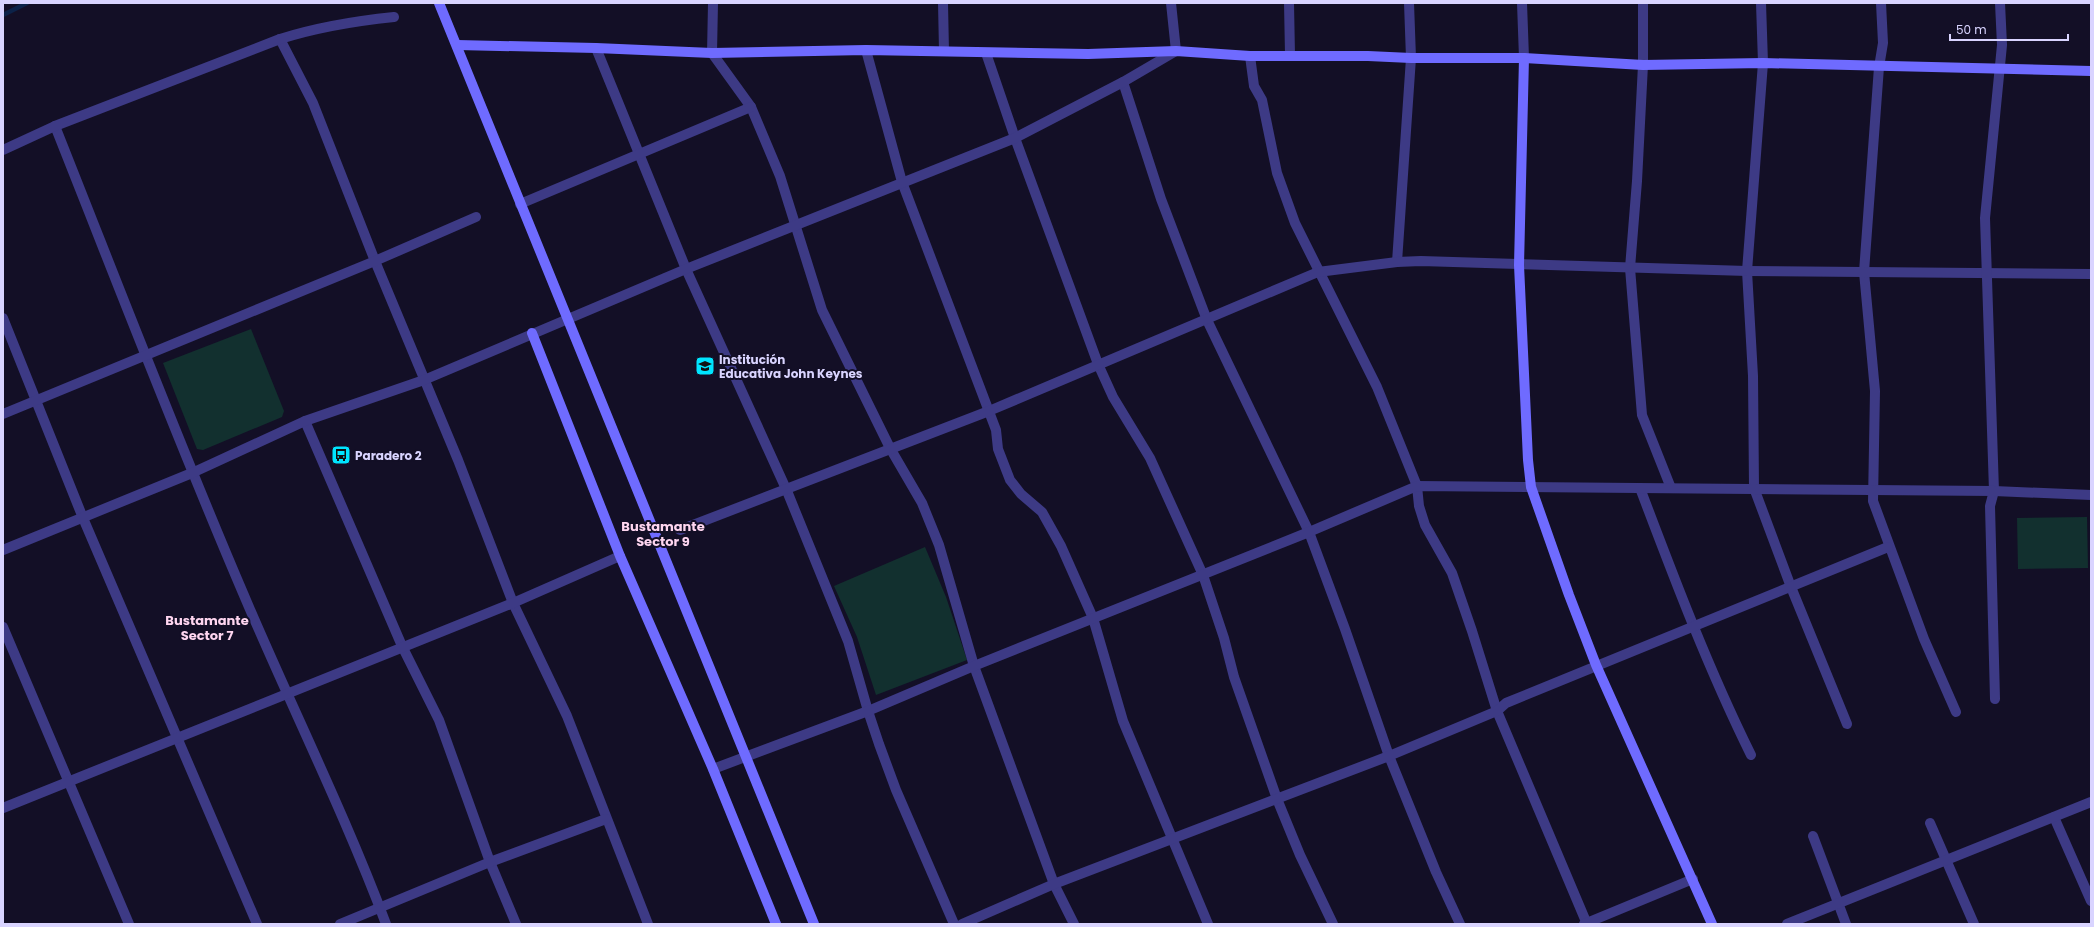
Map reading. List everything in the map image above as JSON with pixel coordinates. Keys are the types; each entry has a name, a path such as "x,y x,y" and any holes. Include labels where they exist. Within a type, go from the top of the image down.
{"street":[{"path":"439,3 566,319 814,924"},
{"path":"713,3 712,54 751,107 780,176 822,310 890,448 922,504 940,545 974,666 1054,884 1074,924"},
{"path":"943,3 944,51"},
{"path":"1171,3 1176,51"},
{"path":"1289,3 1290,55"},
{"path":"1397,262 1412,58 1409,3"},
{"path":"1522,3 1524,58 1519,265 1528,460 1531,487 1569,595 1596,665 1693,878 1712,924"},
{"path":"1643,3 1643,65 1637,182 1630,268 1642,416 1671,488"},
{"path":"1761,3 1764,63 1747,271 1753,376 1754,488 1791,588 1847,724"},
{"path":"1881,3 1883,43 1879,67 1864,272 1876,391 1872,491 1873,501 1888,547 1924,639 1956,712"},
{"path":"1995,699 1990,506 1994,491 1985,274 1985,218 2002,45 2000,3"},
{"path":"3,150 55,126 280,38 308,30 347,22 394,17"},
{"path":"280,38 313,103 375,261 458,460 513,602 568,716 606,819 648,924"},
{"path":"457,45 596,48 712,54 866,50 1088,54 1176,51 1250,56 1290,55 1412,58 1524,58 1643,65 1764,63 2091,71"},
{"path":"596,48 641,154 686,269 787,491 848,641 868,711 896,790 954,924"},
{"path":"866,50 902,182 996,430 1003,463 1010,480 1021,494 1042,512 1061,546 1093,618 1123,721 1208,924"},
{"path":"3,550 192,473 305,421 424,380 686,269 1015,138 1123,82 1176,51"},
{"path":"986,52 1015,138 1098,364 1113,397 1150,458 1203,575 1224,638 1234,677 1277,799 1300,855 1333,924"},
{"path":"1250,56 1254,86 1262,100 1278,173 1295,223 1318,272 1378,387 1417,486 1419,506 1425,525 1452,574 1472,631 1497,711 1586,923 1693,878"},
{"path":"1123,82 1161,199 1207,320 1308,532 1345,629 1388,756 1436,872 1460,924"},
{"path":"520,204 751,107"},
{"path":"55,126 192,473 286,695 322,769 386,924"},
{"path":"3,414 375,261 476,217"},
{"path":"680,530 787,491 890,448 989,411 1318,272 1397,262 1422,261 1747,271 2091,274"},
{"path":"3,318 83,518 257,924"},
{"path":"532,333 620,556 713,769 776,924"},
{"path":"305,421 402,646 439,720 490,862 516,924"},
{"path":"713,769 868,711 974,666 1203,575 1417,486 1994,491 2091,495"},
{"path":"1640,488 1693,627 1722,696 1751,755"},
{"path":"962,924 1054,884 1173,840 1388,756 1497,711 1506,703 1596,665 1791,588 1888,547"},
{"path":"3,808 286,695 402,646 513,602 620,556"},
{"path":"3,627 129,924"},
{"path":"1787,924 2091,802"},
{"path":"2054,818 2091,901"},
{"path":"340,924 490,862 606,819"},
{"path":"1930,823 1947,859 1974,924"},
{"path":"1813,836 1846,924"}],"green space":[{"path":"251,329 284,411 282,417 203,450 197,449 163,363"},
{"path":"2087,517 2088,568 2018,569 2017,518"},
{"path":"925,547 946,597 967,660 876,695 857,637 834,586"}],"waterway":[{"path":"3,15 27,3"}],"place":[{"name":"Institución Educativa John Keynes","path":"705,366"},
{"name":"Paradero 2","path":"341,455"}],"district":[{"name":"Bustamante Sector 9","path":"663,534"},
{"name":"Bustamante Sector 7","path":"207,628"}]}
